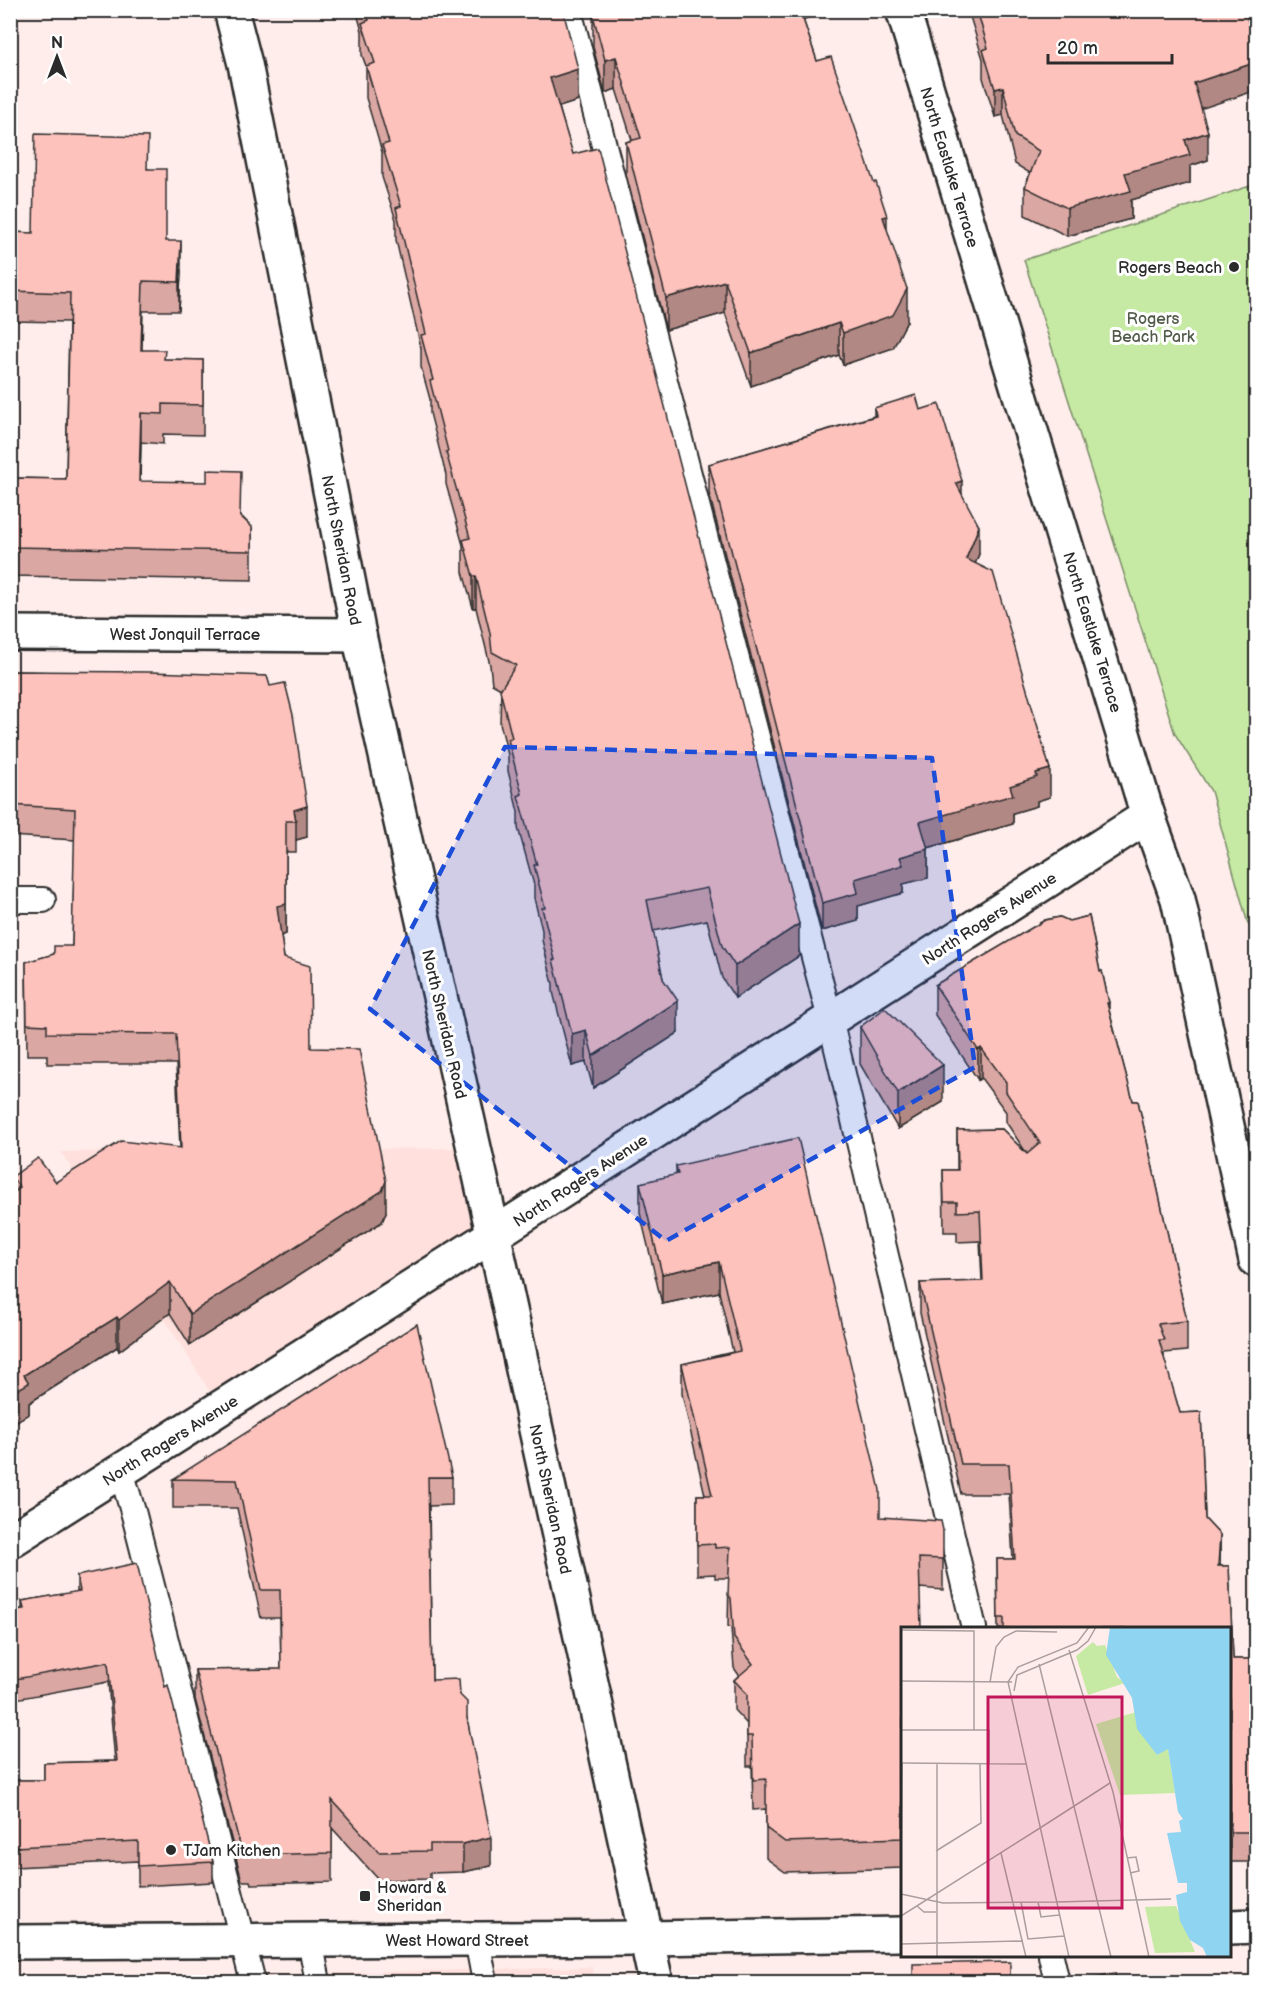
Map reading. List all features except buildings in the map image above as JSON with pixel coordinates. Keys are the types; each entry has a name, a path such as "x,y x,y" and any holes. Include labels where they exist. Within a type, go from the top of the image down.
{"main road":[{"name":"North Sheridan Road","path":"231,10 245,64 359,635 656,1983"},
{"name":"North Sheridan Road","path":"244,10 245,64"},
{"name":"North Eastlake Terrace","path":"903,10 1148,816 1178,899 1257,1260"},
{"name":"West Jonquil Terrace","path":"10,633 359,635"},
{"name":"North Rogers Avenue","path":"10,1541 1148,816"},
{"path":"1231,1927 1257,1926"},
{"name":"West Howard Street","path":"10,1942 477,1940 901,1934"}],"lane":[{"path":"569,10 830,1019 974,1627"},
{"path":"10,900 43,900"},
{"path":"121,1471 244,1940 253,1983"},
{"path":"310,1940 318,1983"},
{"path":"477,1940 485,1983"},
{"path":"1051,1957 1057,1983"}],"highlighted area":[{"path":"505,747 932,758 975,1067 666,1241 370,1009"}],"shaded area":[{"path":"459,1148 481,1228 213,1397 61,1152"},
{"path":"592,1967 596,1982 72,1982 72,1979"}],"green space":[{"name":"Rogers Beach Park","path":"1256,184 1256,924 1248,924 1211,791 1175,734 1024,260"}],"place":[{"name":"Rogers Beach","path":"1234,267"},
{"name":"TJam Kitchen","path":"171,1850"},
{"name":"Howard & Sheridan","path":"365,1896"}]}
